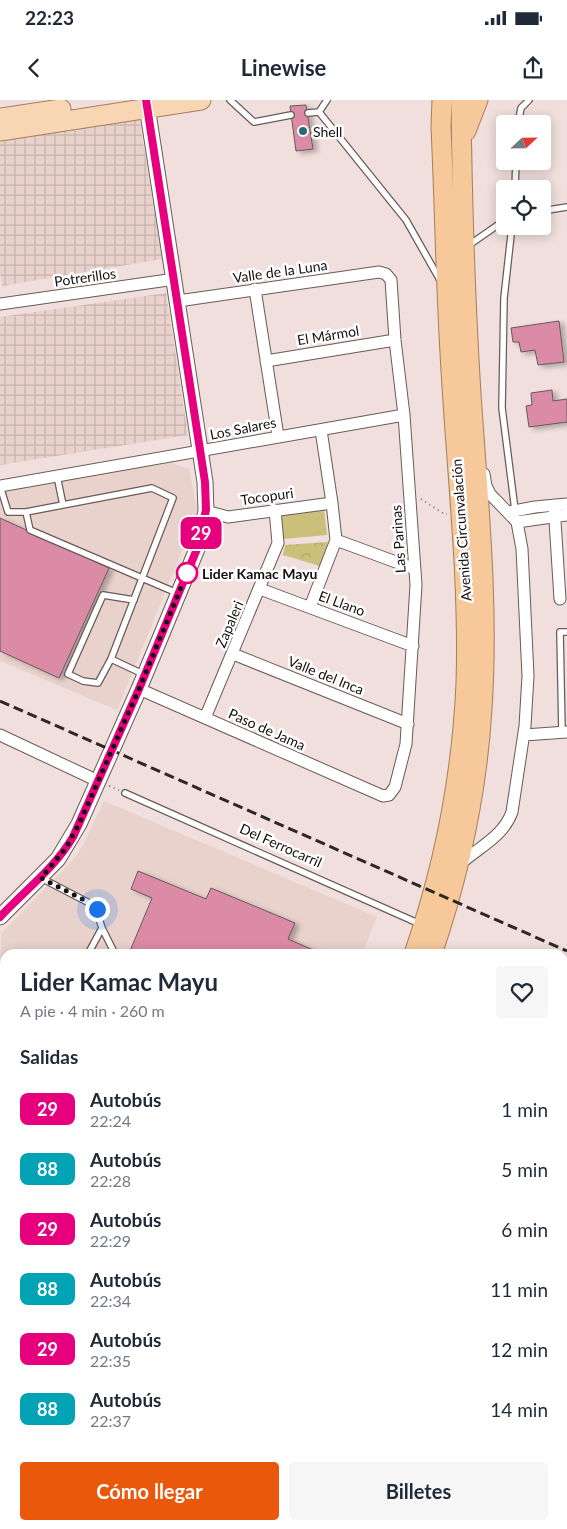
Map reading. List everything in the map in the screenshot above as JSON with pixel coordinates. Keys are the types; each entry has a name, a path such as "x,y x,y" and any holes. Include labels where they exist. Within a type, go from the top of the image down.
{"highway":[{"path":"430,100 441,127"},
{"name":"Avenida Circunvalación","path":"416,949 438,874 454,794 462,739 466,683 466,600 451,374 441,127 442,100"},
{"name":"Avenida Circunvalación","path":"433,949 458,865 475,776 484,677 482,581 463,249 461,100"},
{"path":"462,147 478,100"}],"main road":[{"path":"0,118 121,100"},
{"path":"0,132 147,104 194,101"}],"street":[{"path":"0,917 41,878 58,859 73,837 179,594 199,540 206,510 205,482 147,104"},
{"name":"Valle de la Luna","path":"178,301 379,272 386,274"},
{"name":"Las Parinas","path":"383,796 389,795 395,787 406,744 416,585 404,415 395,340 391,280 386,274"},
{"name":"Potrerillos","path":"0,304 175,279"},
{"path":"255,289 278,436"},
{"name":"El Mármol","path":"266,361 395,340"},
{"name":"Avenida Circunvalación","path":"471,394 480,419 486,486 498,504 512,511 517,522"},
{"name":"Los Salares","path":"0,486 404,415"},
{"path":"310,607 336,540 321,430"},
{"name":"Tocopuri","path":"206,510 228,517 332,502"},
{"path":"458,865 500,832 509,820 512,812 524,734 528,676 522,549 517,522 554,511 567,504"},
{"name":"Zapaleri","path":"205,718 278,544 275,510"},
{"path":"512,511 554,511 567,515"},
{"path":"554,511 560,599"},
{"path":"336,540 415,569"},
{"name":"El Llano","path":"260,589 413,646"},
{"name":"Valle del Inca","path":"233,654 408,724"},
{"name":"Paso de Jama","path":"139,689 383,796"},
{"path":"524,734 564,732"},
{"path":"0,735 98,780"}],"lane":[{"path":"230,100 254,122 291,115"},
{"path":"319,112 327,100"},
{"path":"520,115 521,108 529,100"},
{"path":"308,113 319,112"},
{"path":"319,112 406,220 448,294"},
{"path":"551,210 567,207"},
{"path":"463,249 496,226"},
{"path":"511,235 504,298 502,408 512,511"},
{"path":"57,476 63,505"},
{"path":"0,486 8,512 26,512 152,488 173,498 134,600 111,659 98,683 82,681 68,674 103,596 134,600"},
{"path":"26,512 30,530 179,594"},
{"path":"564,732 560,632 567,632"},
{"path":"111,659 145,674"},
{"name":"Del Ferrocarril","path":"125,793 423,926"},
{"path":"41,878 92,904 97,909 102,928 113,949"},
{"path":"91,949 102,928"}],"path":[{"path":"98,780 125,793"}],"shaded area":[{"path":"139,117 162,259 2,286 0,273 0,140"},
{"path":"166,293 188,435 0,465 0,317"},
{"path":"171,463 189,469 197,507 192,527 117,710 0,661 0,489"},
{"path":"104,801 377,917 364,949 1,949 1,934 74,859 83,845"}],"green space":[{"path":"324,510 327,535 283,539 281,514"},
{"path":"328,542 320,566 283,555 285,545"}],"building":[{"path":"306,105 313,149 296,151 290,106"},
{"path":"559,321 564,362 538,365 535,350 521,352 519,342 513,342 511,328"},
{"path":"552,390 553,401 567,399 567,422 529,427 526,406 532,405 531,393"},
{"path":"0,518 109,568 59,678 0,651"},
{"path":"138,871 206,899 211,888 295,923 288,939 311,949 131,949 152,898 131,889"}],"railway":[{"path":"0,701 562,949"}],"bus line":[{"name":"29","path":"0,917 50,869 73,837 179,594 197,549 206,510 205,482 146,100"}],"place":[{"name":"Shell","path":"303,131"},
{"name":"Lider Kamac Mayu","path":"187,573"}],"route":[{"path":"97,909 92,904 41,878 58,859 73,837 139,689 187,573"}]}
